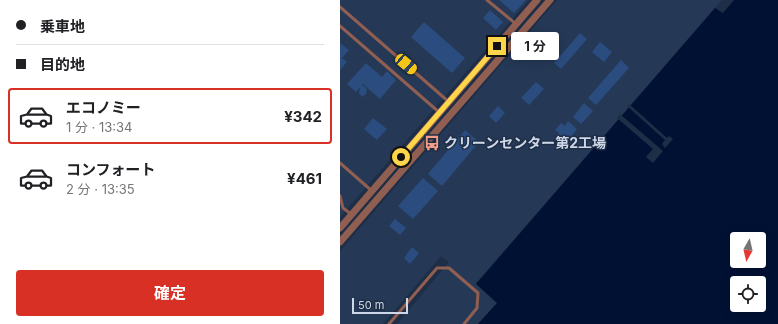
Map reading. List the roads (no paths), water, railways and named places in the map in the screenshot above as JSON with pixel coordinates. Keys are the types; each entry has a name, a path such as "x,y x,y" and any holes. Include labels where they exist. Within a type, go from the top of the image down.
{"street":[{"path":"340,228 537,0"},
{"path":"340,242 550,0"}],"lane":[{"path":"487,0 516,24"},
{"path":"340,7 449,102"},
{"path":"340,26 440,113"},
{"path":"340,163 372,191"},
{"path":"340,196 343,208 351,215"},
{"path":"389,324 437,268 449,268 478,293 477,308 464,324"}],"place":[{"name":"クリーンセンター第2工場","path":"432,143"}]}
